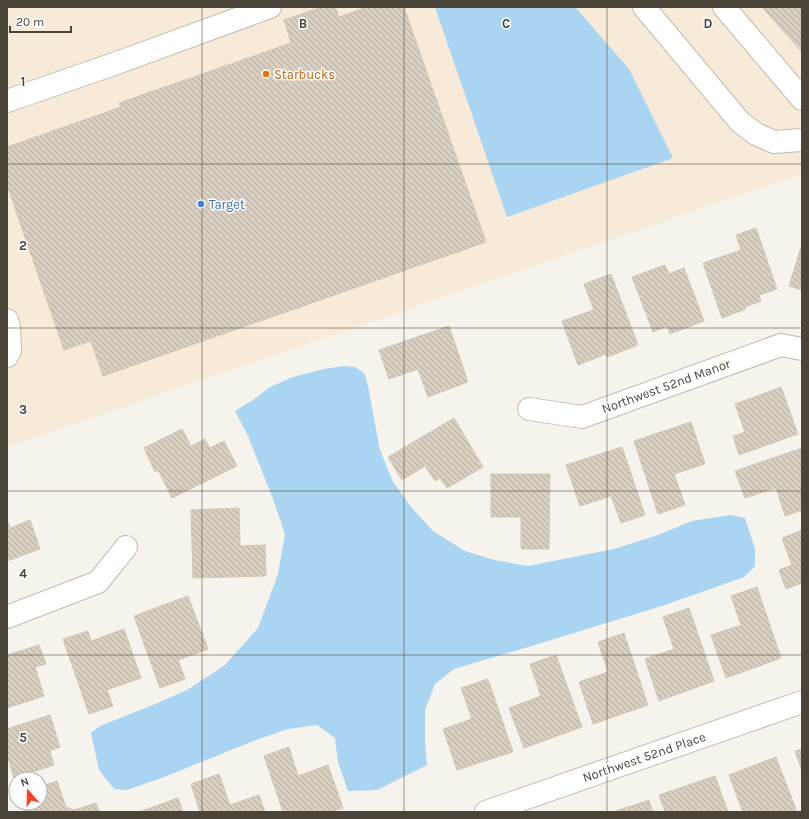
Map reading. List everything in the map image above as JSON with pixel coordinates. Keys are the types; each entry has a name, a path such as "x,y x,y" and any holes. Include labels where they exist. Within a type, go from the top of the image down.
{"street":[{"path":"7,101 128,59 269,7"},
{"path":"644,7 740,122 756,134 774,142 802,140"},
{"path":"724,7 802,99"},
{"path":"7,320 9,326 10,351 7,356"},
{"name":"Northwest 52nd Manor","path":"529,408 582,417 781,345 802,349"},
{"path":"7,617 98,582 126,547"},
{"name":"Northwest 52nd Place","path":"486,812 802,702"}],"shaded area":[{"path":"7,7 802,7 802,174 7,447"}],"water":[{"path":"435,7 575,7 629,69 673,158 507,217"},
{"path":"344,366 355,367 364,373 368,386 380,450 393,482 412,508 433,531 465,551 494,560 528,566 614,549 658,535 692,521 730,515 745,518 755,549 755,566 744,577 665,605 454,669 435,684 425,710 427,765 377,790 348,791 338,762 335,738 317,725 288,729 127,790 114,789 99,770 91,733 100,726 187,690 225,665 258,628 278,574 285,534 248,436 235,411 270,387 293,377 324,369"}],"building":[{"path":"322,7 335,7 339,17 367,7 404,7 486,242 103,376 91,341 64,350 7,185 7,147 121,107 119,103 291,43 284,20"},
{"path":"762,7 802,7 802,52"},
{"path":"756,228 777,289 759,295 761,301 745,307 746,309 722,318 703,263 741,250 736,235"},
{"path":"802,244 802,290 789,286"},
{"path":"665,265 669,274 684,268 704,321 670,334 667,326 653,332 632,277"},
{"path":"611,274 638,345 607,357 606,354 578,365 562,321 594,310 584,284"},
{"path":"449,326 468,382 428,397 418,369 389,379 379,350"},
{"path":"781,387 798,434 739,455 733,436 745,432 735,404"},
{"path":"454,418 483,467 447,488 440,478 435,481 425,466 402,480 388,457"},
{"path":"691,422 705,464 674,474 685,505 658,514 634,441"},
{"path":"182,429 191,446 205,439 210,448 224,441 237,466 172,498 158,470 155,472 144,448"},
{"path":"622,447 645,515 621,523 611,496 580,506 566,465"},
{"path":"802,448 802,510 785,516 776,488 745,498 735,471"},
{"path":"491,474 550,474 549,549 521,549 521,517 491,517"},
{"path":"239,508 240,546 265,545 266,576 193,578 191,510"},
{"path":"7,520 10,528 30,520 40,549 7,561"},
{"path":"802,530 802,583 786,589 779,570 792,565 782,538"},
{"path":"757,587 781,658 726,678 711,635 741,625 731,596"},
{"path":"188,596 208,649 178,660 185,679 160,688 134,616"},
{"path":"689,608 714,681 659,701 645,659 674,649 663,617"},
{"path":"124,629 141,678 107,690 113,706 89,714 63,639 88,631 91,641"},
{"path":"624,633 648,705 593,724 579,682 608,672 598,642"},
{"path":"39,645 46,664 35,667 44,696 7,708 7,655"},
{"path":"556,655 582,727 524,748 509,708 541,696 530,664"},
{"path":"488,679 513,752 457,770 443,729 472,719 461,688"},
{"path":"50,715 60,747 50,751 54,765 36,771 12,771 7,756 7,729"},
{"path":"289,747 298,776 328,765 343,808 330,812 283,812 264,756"},
{"path":"802,749 802,771 795,751"},
{"path":"776,757 797,812 743,812 729,775"},
{"path":"219,774 230,805 259,795 265,812 200,812 191,784"},
{"path":"715,776 728,812 665,812 659,795"},
{"path":"57,781 66,807 74,810 96,803 100,812 25,812 48,811 48,784"},
{"path":"178,798 183,812 139,812"},
{"path":"649,800 653,812 613,812"}],"place":[{"name":"Starbucks","path":"266,74"},
{"name":"Target","path":"201,204"}]}
